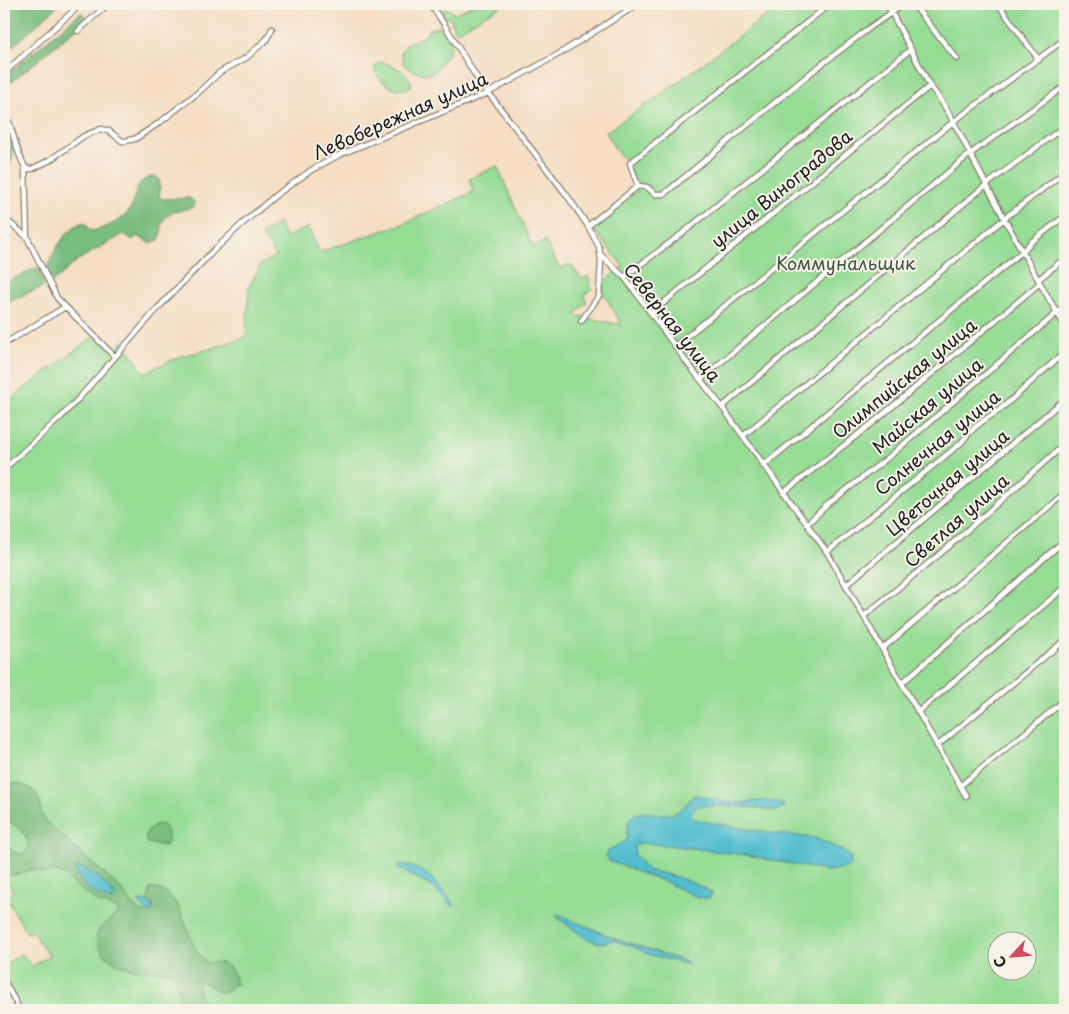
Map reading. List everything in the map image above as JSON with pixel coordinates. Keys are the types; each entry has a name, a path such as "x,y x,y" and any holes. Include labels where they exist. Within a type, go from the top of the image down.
{"street":[{"path":"4,73 81,4"},
{"path":"78,31 108,4"},
{"path":"430,4 488,93 588,226 599,247 601,255 599,296 581,321"},
{"name":"Левобережная улица","path":"4,470 62,417 169,296 234,230 276,195 313,169 339,155 488,93 558,54 638,4"},
{"path":"638,186 630,163 830,4"},
{"path":"887,4 902,30 910,50 953,122 1065,326"},
{"path":"588,226 638,186 647,187 655,194 664,194 814,70 904,4"},
{"path":"914,4 957,59"},
{"path":"998,4 1040,60"},
{"path":"25,167 32,169 50,160 84,136 101,129 109,131 125,142 135,139 200,91 220,72 246,58 266,40 272,29"},
{"path":"675,346 953,122 1040,60 1065,39"},
{"path":"624,277 684,232 910,50"},
{"name":"улица Виноградова","path":"651,313 930,86"},
{"path":"701,379 970,154 1065,86"},
{"path":"4,110 10,123 20,158 25,167 27,237 50,286 64,307 115,357"},
{"path":"722,407 986,185 1065,126"},
{"path":"742,436 1005,219 1065,172"},
{"path":"763,466 1023,251 1030,243 1065,216"},
{"path":"4,218 27,237"},
{"name":"Северная улица","path":"601,255 624,277 722,407 826,552 966,796"},
{"name":"Олимпийская улица","path":"783,493 874,422 1065,258"},
{"name":"Майская улица","path":"807,524 827,505 890,456 1065,306"},
{"path":"4,344 64,307"},
{"name":"Солнечная улица","path":"826,552 961,443 966,435 982,421 998,410 1038,377 1048,365 1065,353"},
{"name":"Цветочная улица","path":"846,585 1065,400"},
{"name":"Светлая улица","path":"864,616 947,548 1065,444"},
{"path":"882,649 1065,493"},
{"path":"902,683 1065,540"},
{"path":"918,712 1065,587"},
{"path":"937,746 1065,640"},
{"path":"960,786 1065,700"},
{"path":"4,981 20,1009"}],"green space":[{"path":"4,4 60,4 4,54"},
{"path":"475,4 504,4 456,32 451,19 441,11 448,8 454,14"},
{"name":"Коммунальщик","path":"782,4 1065,4 1065,1010 12,1010 10,1007 14,1004 4,987 4,966 21,953 32,966 49,956 32,931 27,933 6,898 13,891 4,874 4,404 98,333 115,350 123,341 144,373 181,356 207,350 246,337 249,287 261,264 276,256 261,234 279,223 285,238 308,227 320,252 402,224 473,192 469,179 497,166 533,247 545,241 560,269 570,264 582,279 588,276 592,289 584,295 587,302 575,315 622,325 602,291 603,282 623,266 591,226 638,190 624,159 615,149 606,132 666,91"},
{"path":"83,13 87,20 4,88 4,77 79,14"},
{"path":"440,27 450,41 450,48 438,68 424,74 404,65 401,51 407,44 426,35 429,29"},
{"path":"381,62 403,72 412,83 410,88 394,88 383,82 374,68"},
{"path":"4,115 13,145 13,153 9,167 4,173"},
{"path":"155,176 159,179 159,197 162,199 190,198 194,202 194,207 175,212 166,217 162,224 159,240 150,243 137,236 133,240 124,234 78,260 53,282 46,271 56,249 72,228 85,222 92,231 119,220 130,209 137,188 143,180"},
{"path":"39,268 45,286 4,303 4,283"},
{"path":"4,784 23,785 36,793 45,821 119,887 138,910 145,913 150,889 162,891 171,897 184,919 199,955 207,963 219,962 228,966 233,973 236,984 229,991 221,993 206,983 201,982 198,985 204,1000 217,1010 202,1010 191,1003 181,1004 178,999 180,996 176,981 169,972 132,969 118,964 107,956 101,949 96,937 100,928 118,913 118,909 97,902 66,875 56,872 46,874 33,869 12,876 4,872 4,842 14,852 21,854 27,851 28,845 22,831 4,818"},
{"path":"156,824 164,825 168,842 165,846 147,843 145,837 148,831"}],"water":[{"path":"694,795 735,803 773,801 779,803 785,806 776,811 748,807 703,806 697,807 691,812 693,818 701,821 771,833 815,838 842,850 850,856 852,865 827,871 746,855 640,843 634,846 635,855 649,871 682,879 712,893 710,898 699,898 663,881 610,862 606,856 609,850 627,840 627,827 630,819 635,815 641,813 665,814 677,812"},
{"path":"400,864 418,869 432,878 455,905 453,906 432,887 399,868 397,865"},
{"path":"80,867 100,878 115,896 111,901 85,886 74,869"},
{"path":"139,901 152,904 153,908 150,913 142,907"},
{"path":"556,915 611,937 684,961 689,965 650,955 629,945 612,940 604,943 595,942 584,937"}]}
